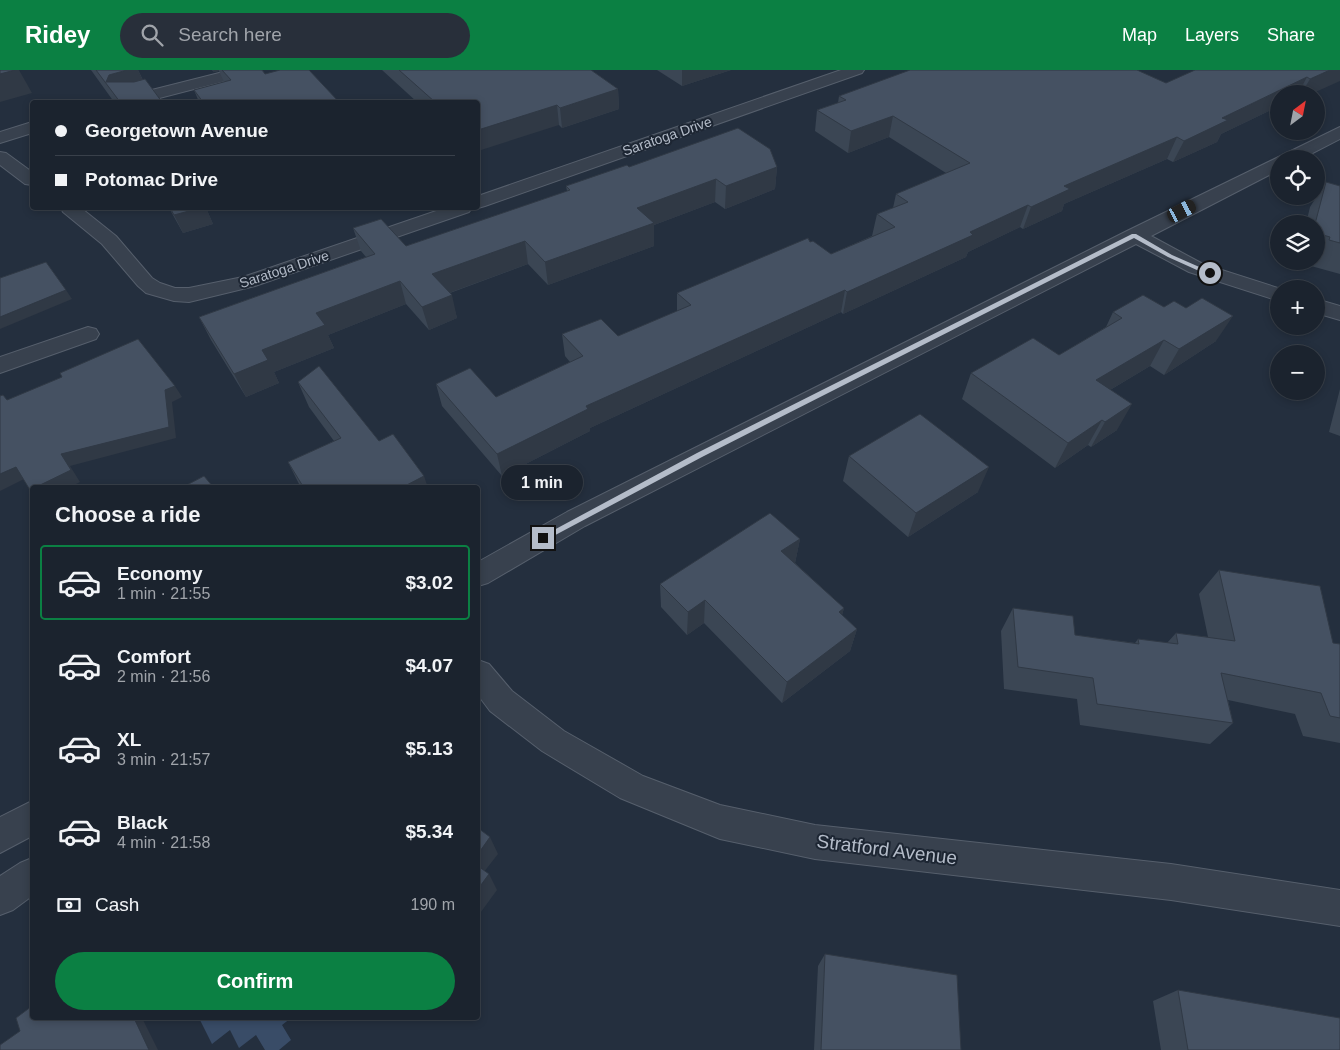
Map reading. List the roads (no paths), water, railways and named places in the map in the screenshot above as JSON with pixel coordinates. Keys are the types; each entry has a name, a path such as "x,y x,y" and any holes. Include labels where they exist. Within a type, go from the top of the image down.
{"street":[{"path":"134,100 250,70"},
{"name":"Saratoga Drive","path":"480,201 856,70"},
{"path":"0,138 30,128"},
{"path":"1305,150 1340,132"},
{"path":"0,157 30,179"},
{"path":"480,574 576,519 1270,167"},
{"name":"Saratoga Drive","path":"72,210 109,240 145,282 153,288 174,294 189,295 248,282 456,210"},
{"path":"1134,235 1196,268 1270,292"},
{"path":"1325,309 1340,313"},
{"path":"0,365 88,334"},
{"name":"Stratford Avenue","path":"480,675 501,701 553,741 632,787 720,822 815,842 1171,882 1340,908"},
{"path":"0,836 30,818"},
{"path":"0,897 30,876"}],"water":[{"path":"200,1020 288,1020 282,1025 291,1040 279,1050 265,1050 256,1035 239,1048 230,1030 212,1044"}]}
